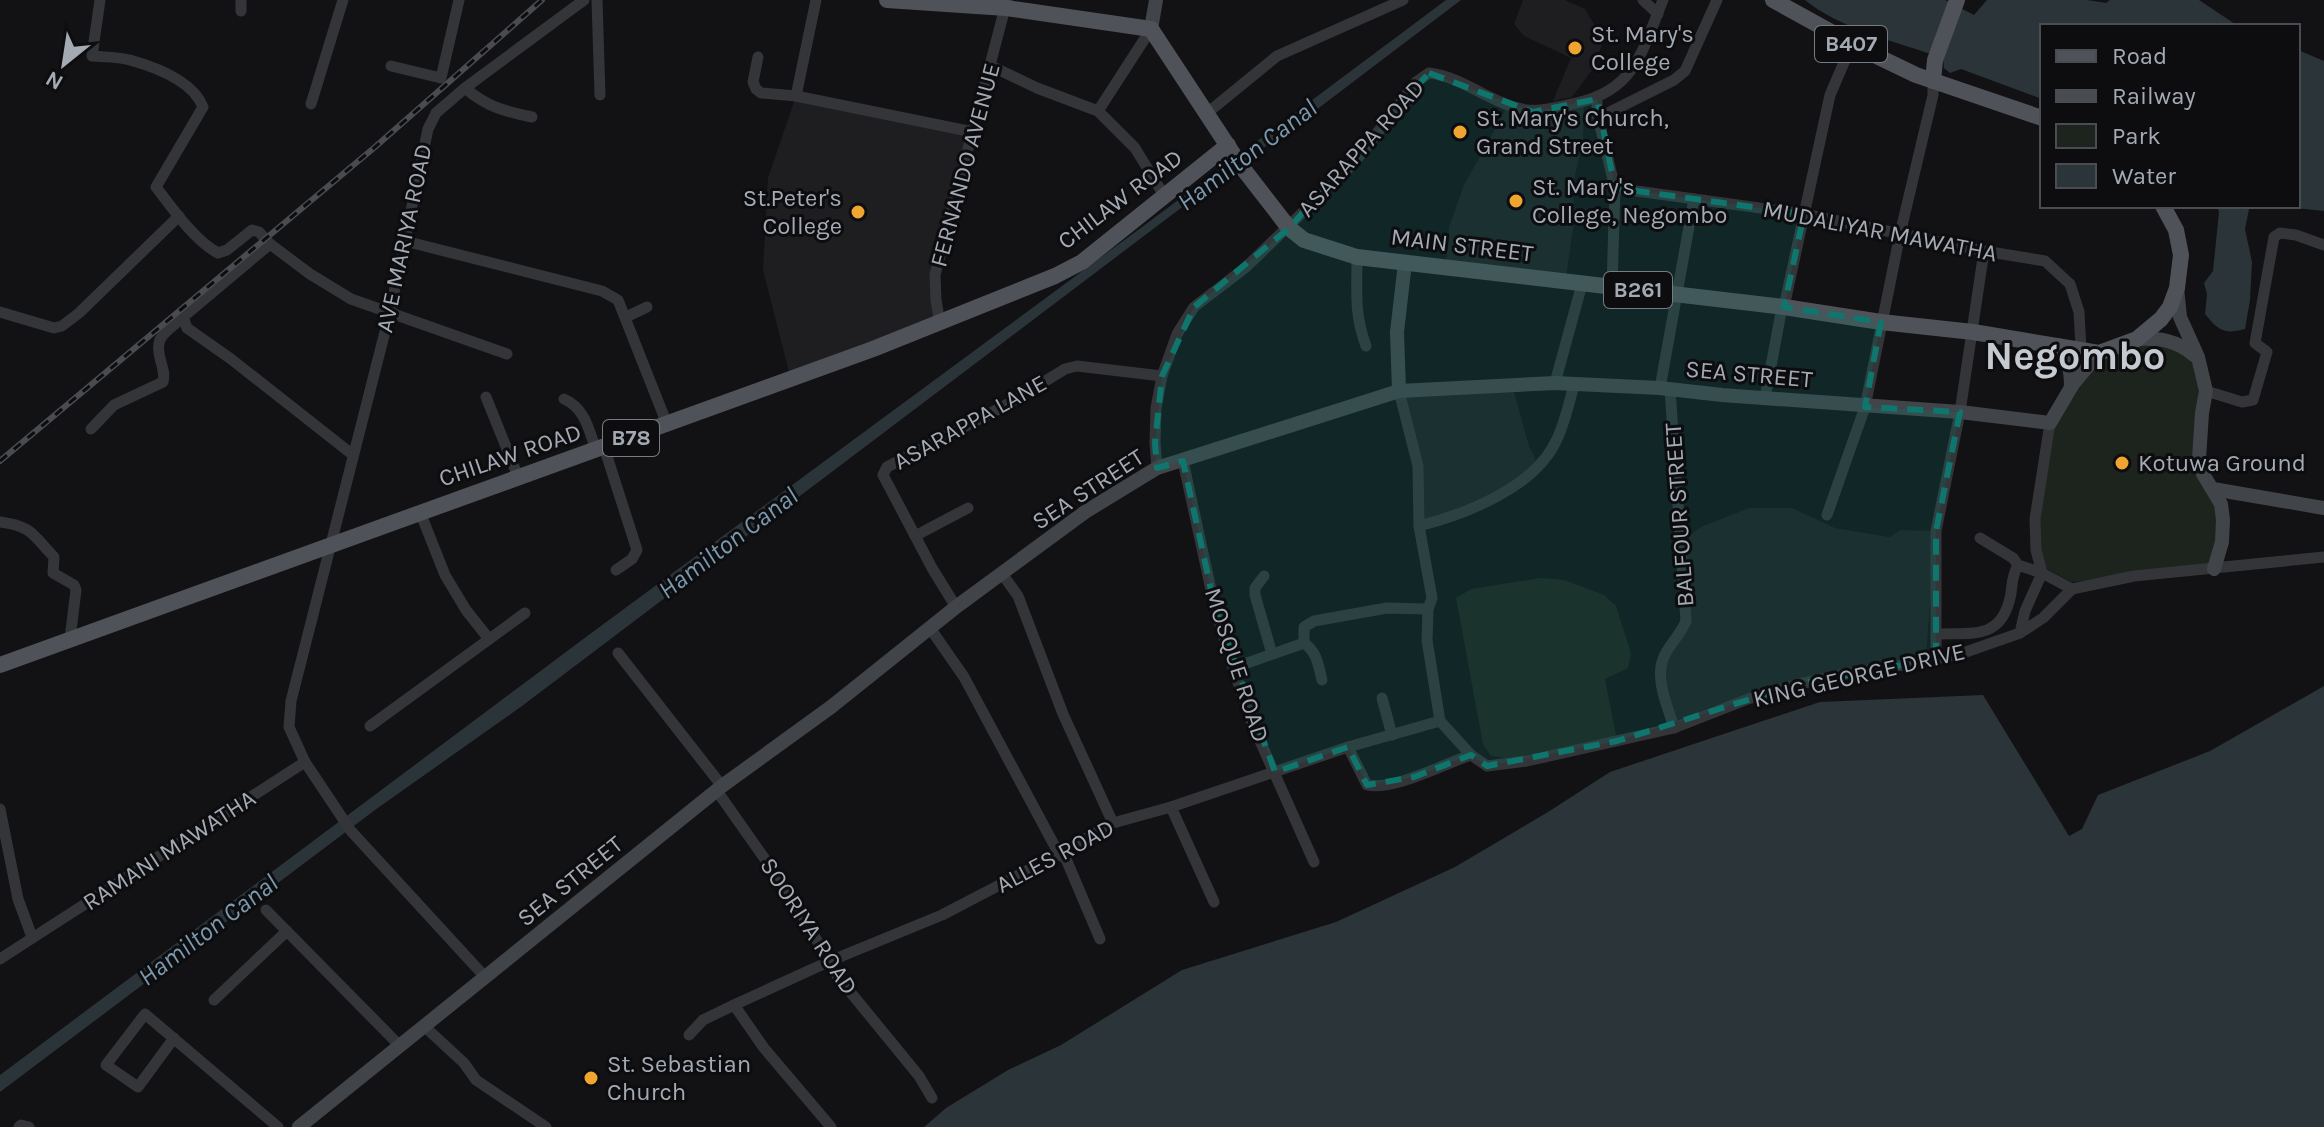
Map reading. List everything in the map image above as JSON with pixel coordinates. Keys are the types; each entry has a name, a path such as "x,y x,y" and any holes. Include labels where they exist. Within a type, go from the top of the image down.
{"main road":[{"path":"887,0 1006,4 1151,29"},
{"name":"B407","path":"1773,0 1902,69 2040,117"},
{"path":"1933,81 1935,60 1956,1"},
{"name":"MAIN STREET","path":"1151,29 1241,166 1289,228 1304,240 1357,257 1783,307 1973,332 2099,353"},
{"name":"CHILAW ROAD","path":"0,665 940,324 1055,276 1082,262 1228,145"},
{"path":"2099,353 2137,339 2170,307 2177,288 2181,255 2176,230 2164,208"}],"street":[{"path":"100,0 92,56 129,60 164,73 188,87 203,107 156,187 210,249 218,253 227,250 252,230 259,232 310,274 351,299 507,354"},
{"path":"311,104 343,0"},
{"path":"391,66 441,78 459,0"},
{"name":"AVE MARIYA ROAD","path":"486,978 351,831 305,762 289,727 291,701 390,312 428,129 436,113 465,88 584,0"},
{"path":"597,0 600,95"},
{"path":"796,96 816,0"},
{"path":"1098,111 1151,29 1156,0"},
{"path":"1206,114 1277,56 1403,0"},
{"path":"1643,0 1658,14"},
{"name":"ASARAPPA ROAD","path":"1157,468 1156,408 1162,376 1177,334 1194,307 1245,268 1354,163 1416,82 1429,73 1443,75 1508,105 1533,112 1597,99 1619,86 1641,57 1663,0"},
{"path":"1598,118 1674,80 1685,71 1717,0"},
{"name":"FERNANDO AVENUE","path":"940,324 935,275 1006,4"},
{"path":"1765,398 1830,95 1852,44"},
{"path":"758,57 753,82 761,93 796,96 973,132"},
{"path":"991,66 1037,88 1098,111 1135,148 1165,197"},
{"path":"1827,515 1865,407 1900,234 1933,95 1933,81"},
{"path":"465,88 479,101 499,110 532,117"},
{"path":"1597,99 1598,118 1615,188 1612,287"},
{"name":"MUDALIYAR MAWATHA","path":"1615,188 1804,214 2045,261 2070,284 2079,312 2081,349"},
{"name":"BALFOUR STREET","path":"1674,728 1659,674 1663,656 1680,635 1686,621 1665,388 1676,295 1694,199"},
{"path":"0,312 54,328 62,326 179,216"},
{"path":"2206,391 2242,402 2253,400 2267,352 2255,343 2274,237 2280,233 2288,234 2324,245"},
{"path":"405,241 602,291 618,300 667,424"},
{"path":"91,429 114,405 163,382 165,375 156,346 159,339 270,244"},
{"path":"1936,659 1936,531 1960,412 1984,251"},
{"path":"1357,257 1356,309 1366,346"},
{"path":"1348,747 1367,785 1376,787 1414,777 1471,755 1440,721 1427,640 1428,609 1432,598 1419,526 1418,466 1399,391 1397,332 1405,263"},
{"path":"1555,383 1582,284"},
{"path":"2177,288 2180,317 2198,357 2206,391 2199,459 2203,474 2221,504 2223,532 2214,569"},
{"path":"626,317 647,307"},
{"path":"183,317 187,328 353,455"},
{"path":"2137,339 2169,340 2198,357"},
{"path":"2058,345 2067,358 2071,387"},
{"path":"2020,633 2025,611 2042,573 2036,550 2035,519 2050,423 2071,387 2099,353"},
{"name":"ASARAPPA LANE","path":"956,607 883,475 887,467 1008,404 1065,369 1077,366 1162,376"},
{"name":"SEA STREET","path":"299,1127 720,788 1085,512 1157,468 1399,391 1555,383 1665,388 1865,407 1960,412 2050,423"},
{"path":"1419,526 1466,513 1487,503 1535,469 1557,440 1574,385"},
{"path":"486,397 519,479"},
{"path":"564,399 574,403 582,412 600,449 637,550 632,559 616,570"},
{"name":"MOSQUE ROAD","path":"1183,461 1215,608 1233,668 1252,723 1314,862"},
{"path":"2213,489 2324,508"},
{"path":"915,536 968,508"},
{"path":"420,512 445,575 466,610 489,639"},
{"path":"0,522 29,530 54,557 53,573 74,585 70,639"},
{"path":"1980,538 2013,558 2018,565 2042,573 2072,589 2134,576 2324,557"},
{"path":"1936,634 1992,630 2004,615 2018,565"},
{"path":"1003,575 1018,596 1063,714 1113,823"},
{"path":"1264,576 1255,588 1255,595 1272,654"},
{"name":"KING GEORGE DRIVE","path":"1471,755 1487,766 1527,761 1674,728 1748,699 1799,684 1963,653 2020,633 2043,618 2072,589"},
{"path":"1304,643 1304,627 1314,621 1387,608 1428,609"},
{"path":"370,726 525,613"},
{"path":"930,628 964,677 1059,854 1066,859 1100,939"},
{"path":"1233,668 1304,643"},
{"path":"1304,643 1312,648 1316,656 1322,680"},
{"name":"SOORIYA ROAD","path":"618,653 720,788 793,899 838,977 919,1076 932,1098"},
{"path":"1382,698 1392,735"},
{"name":"ALLES ROAD","path":"689,1035 703,1020 830,961 942,915 1113,823 1171,807 1348,747 1440,721"},
{"name":"RAMANI MAWATHA","path":"0,959 305,762"},
{"path":"1171,807 1214,902"},
{"path":"0,809 18,899 32,937"},
{"path":"266,910 400,1046"},
{"path":"214,1000 287,931"},
{"path":"734,1005 764,1048 831,1127"},
{"path":"174,1038 138,1087 106,1065 145,1014 174,1038 278,1127"},
{"path":"425,1027 464,1063 476,1080 546,1127"},
{"path":"19,1127 29,1127"}],"highlighted area":[{"path":"1429,73 1533,112 1597,99 1615,188 1804,214 1784,307 1881,322 1865,407 1960,412 1936,531 1936,659 1799,684 1617,741 1487,766 1471,755 1414,777 1367,785 1348,747 1275,772 1215,608 1183,461 1157,468 1155,443 1162,376 1194,307 1289,228"}],"shaded area":[{"name":"St. Mary's College","path":"1523,0 1565,0 1585,9 1601,36 1602,44 1595,66 1572,97 1553,101 1571,58 1524,36 1514,24"},
{"name":"St.Peter's College","path":"796,96 973,132 935,275 940,324 790,376 763,270 768,178"},
{"name":"St. Mary's College, Negombo","path":"1584,103 1583,141 1572,188 1575,214 1566,278 1446,264 1449,227 1464,185 1508,105 1533,112"},
{"path":"1512,385 1535,458 1535,469 1497,497 1419,526 1418,466 1399,391"},
{"path":"1749,508 1792,508 1835,528 1889,537 1901,530 1936,531 1926,656 1748,699 1674,728 1659,674 1686,621 1681,541 1701,527"}],"green space":[{"name":"Kotuwa Ground","path":"2137,339 2177,343 2204,375 2199,459 2221,504 2214,569 2071,582 2044,567 2030,545 2050,423 2099,353"},
{"path":"1541,578 1564,580 1604,595 1616,606 1631,653 1628,668 1605,679 1617,741 1527,761 1491,756 1483,744 1456,598 1471,589"}],"water":[{"name":"Hamilton Canal","path":"1446,0 1461,0 522,706 375,810 0,1092 0,1075"},
{"path":"1805,0 1945,0 1974,15 1987,0 2087,0 2106,3 2110,0 2199,0 2235,24 2040,24 2040,98 1961,69 1950,73 1944,68 1943,58 1853,27"},
{"path":"2300,51 2324,61 2324,211 2295,208 2300,208"},
{"path":"2218,208 2251,208 2245,229 2252,262 2250,300 2245,329 2238,331 2222,330 2205,314 2207,294 2204,283 2213,271"},
{"path":"2324,686 2324,1127 924,1127 946,1108 1008,1070 1061,1045 1182,970 1336,922 1455,867 1610,772 1820,702 1983,695 2069,836 2082,829 2098,795 2210,751"}],"railway":[{"path":"0,461 375,147 542,0"}],"place":[{"name":"St. Mary's College","path":"1575,48"},
{"name":"St. Mary's Church, Grand Street","path":"1460,132"},
{"name":"St. Mary's College, Negombo","path":"1516,201"},
{"name":"St.Peter's College","path":"858,212"},
{"name":"Kotuwa Ground","path":"2122,463"},
{"name":"St. Sebastian Church","path":"591,1078"}],"district":[{"name":"Negombo","path":"2075,355"}]}
